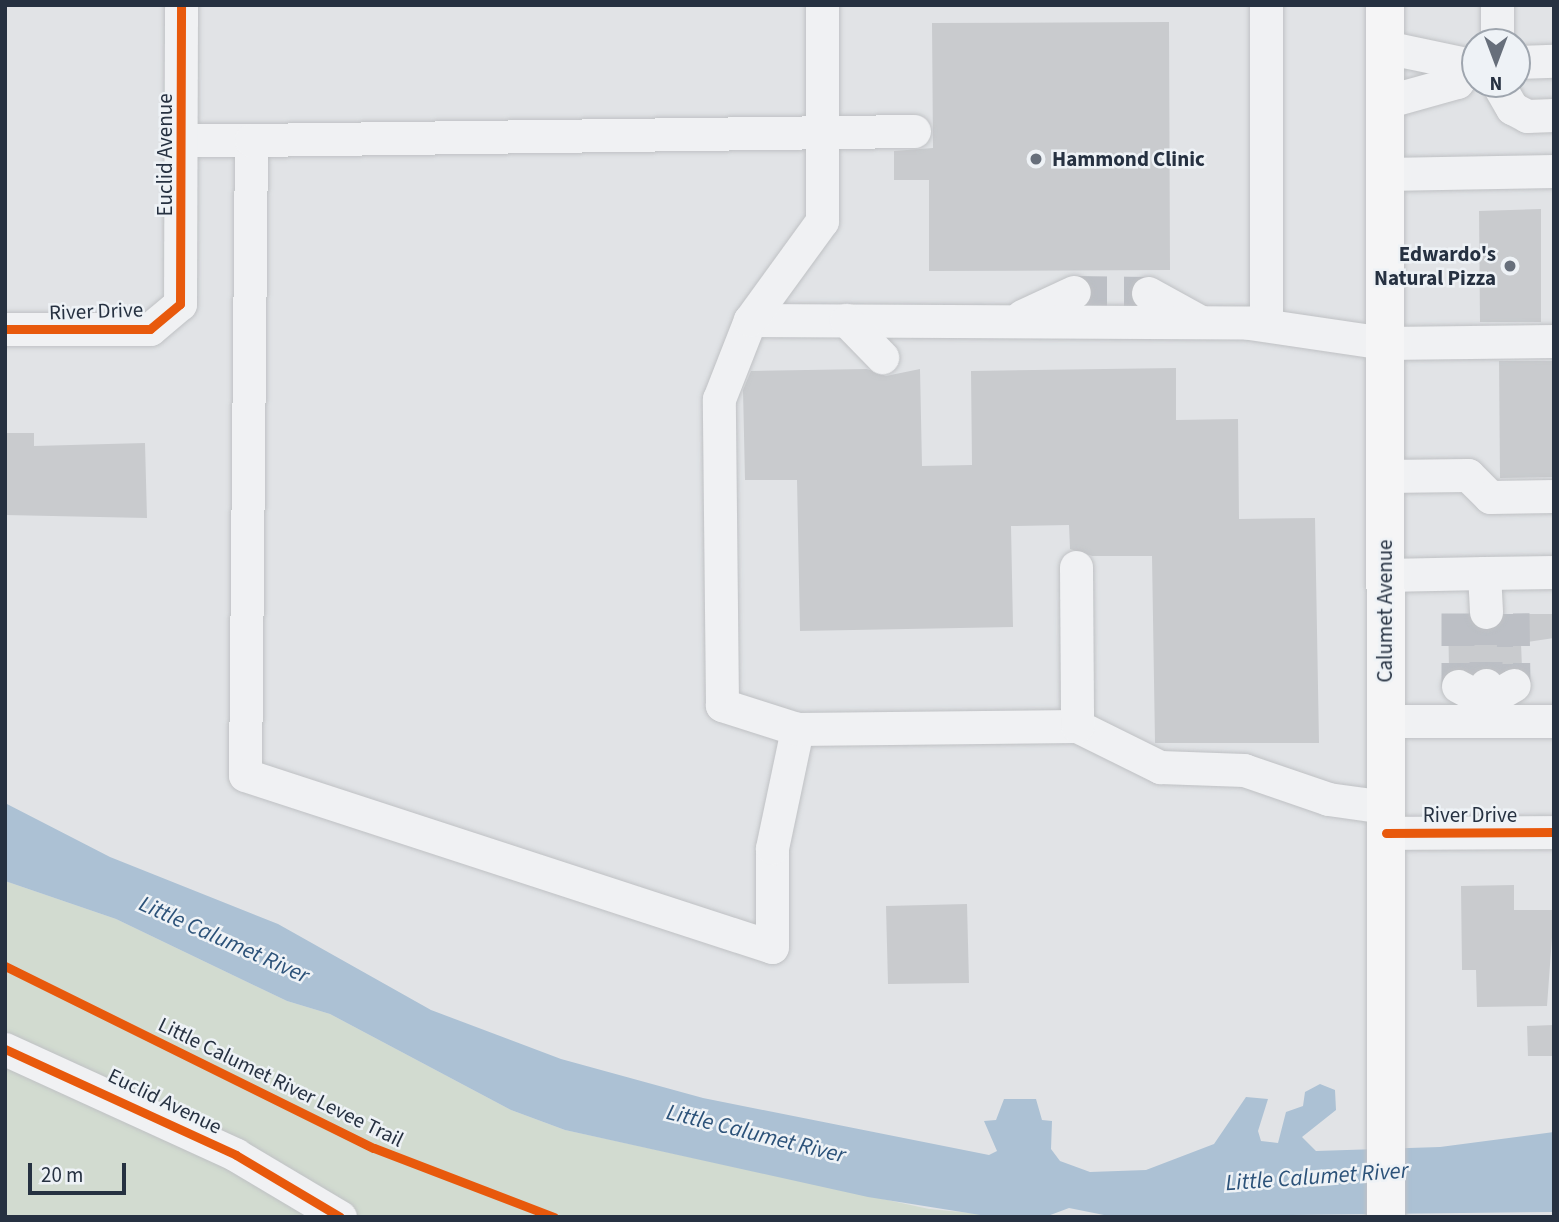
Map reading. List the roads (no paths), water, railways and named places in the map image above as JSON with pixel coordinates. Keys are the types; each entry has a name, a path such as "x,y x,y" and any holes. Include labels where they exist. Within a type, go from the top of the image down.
{"main road":[{"name":"Calumet Avenue","path":"1385,5 1386,1217"}],"street":[{"name":"Euclid Avenue","path":"180,304 181,5"},
{"path":"822,5 822,221 750,320 719,399 722,705 797,729 1077,726 1076,567"},
{"path":"1266,5 1266,325"},
{"path":"1497,5 1497,28"},
{"path":"1385,47 1461,64"},
{"path":"1531,62 1554,61"},
{"path":"1385,102 1457,82 1461,78"},
{"path":"1506,98 1512,108 1527,116 1554,115"},
{"path":"182,140 914,131"},
{"path":"251,140 245,775 772,947 772,848 797,729"},
{"path":"1385,174 1554,171"},
{"path":"1012,321 1074,292"},
{"path":"1148,293 1201,322"},
{"name":"River Drive","path":"5,329 150,329 180,304"},
{"path":"750,320 1201,322 1266,325 1385,343 1554,341"},
{"path":"846,320 889,357 928,321"},
{"path":"1385,476 1468,475 1490,497 1554,496"},
{"path":"1385,575 1485,601 1554,572"},
{"path":"1386,721 1486,696 1554,721"},
{"name":"River Drive","path":"1077,726 1160,767 1244,770 1386,820 1554,832"},
{"name":"Euclid Avenue","path":"5,1049 236,1155 340,1217"}],"water":[{"name":"Little Calumet River","path":"5,803 110,857 278,924 431,1010 561,1059 703,1098 989,1155 997,1151 984,1121 996,1120 1004,1099 1036,1099 1042,1120 1052,1121 1051,1149 1060,1161 1090,1172 1146,1170 1214,1144 1246,1097 1268,1099 1258,1131 1261,1141 1278,1143 1286,1112 1303,1106 1305,1092 1320,1084 1335,1090 1336,1110 1302,1137 1316,1151 1440,1147 1554,1132 1554,1212 1114,1217 1069,1208 1045,1217 993,1217 868,1197 565,1130 511,1110 330,1014 287,1001 116,919 5,881"}],"tunnel":[{"path":"1074,292 1148,293"},
{"path":"1486,612 1486,685"},
{"path":"1458,613 1458,686"},
{"path":"1513,613 1514,685"}],"place":[{"name":"Hammond Clinic","path":"1036,159"},
{"name":"Edwardo's Natural Pizza","path":"1510,266"}]}
